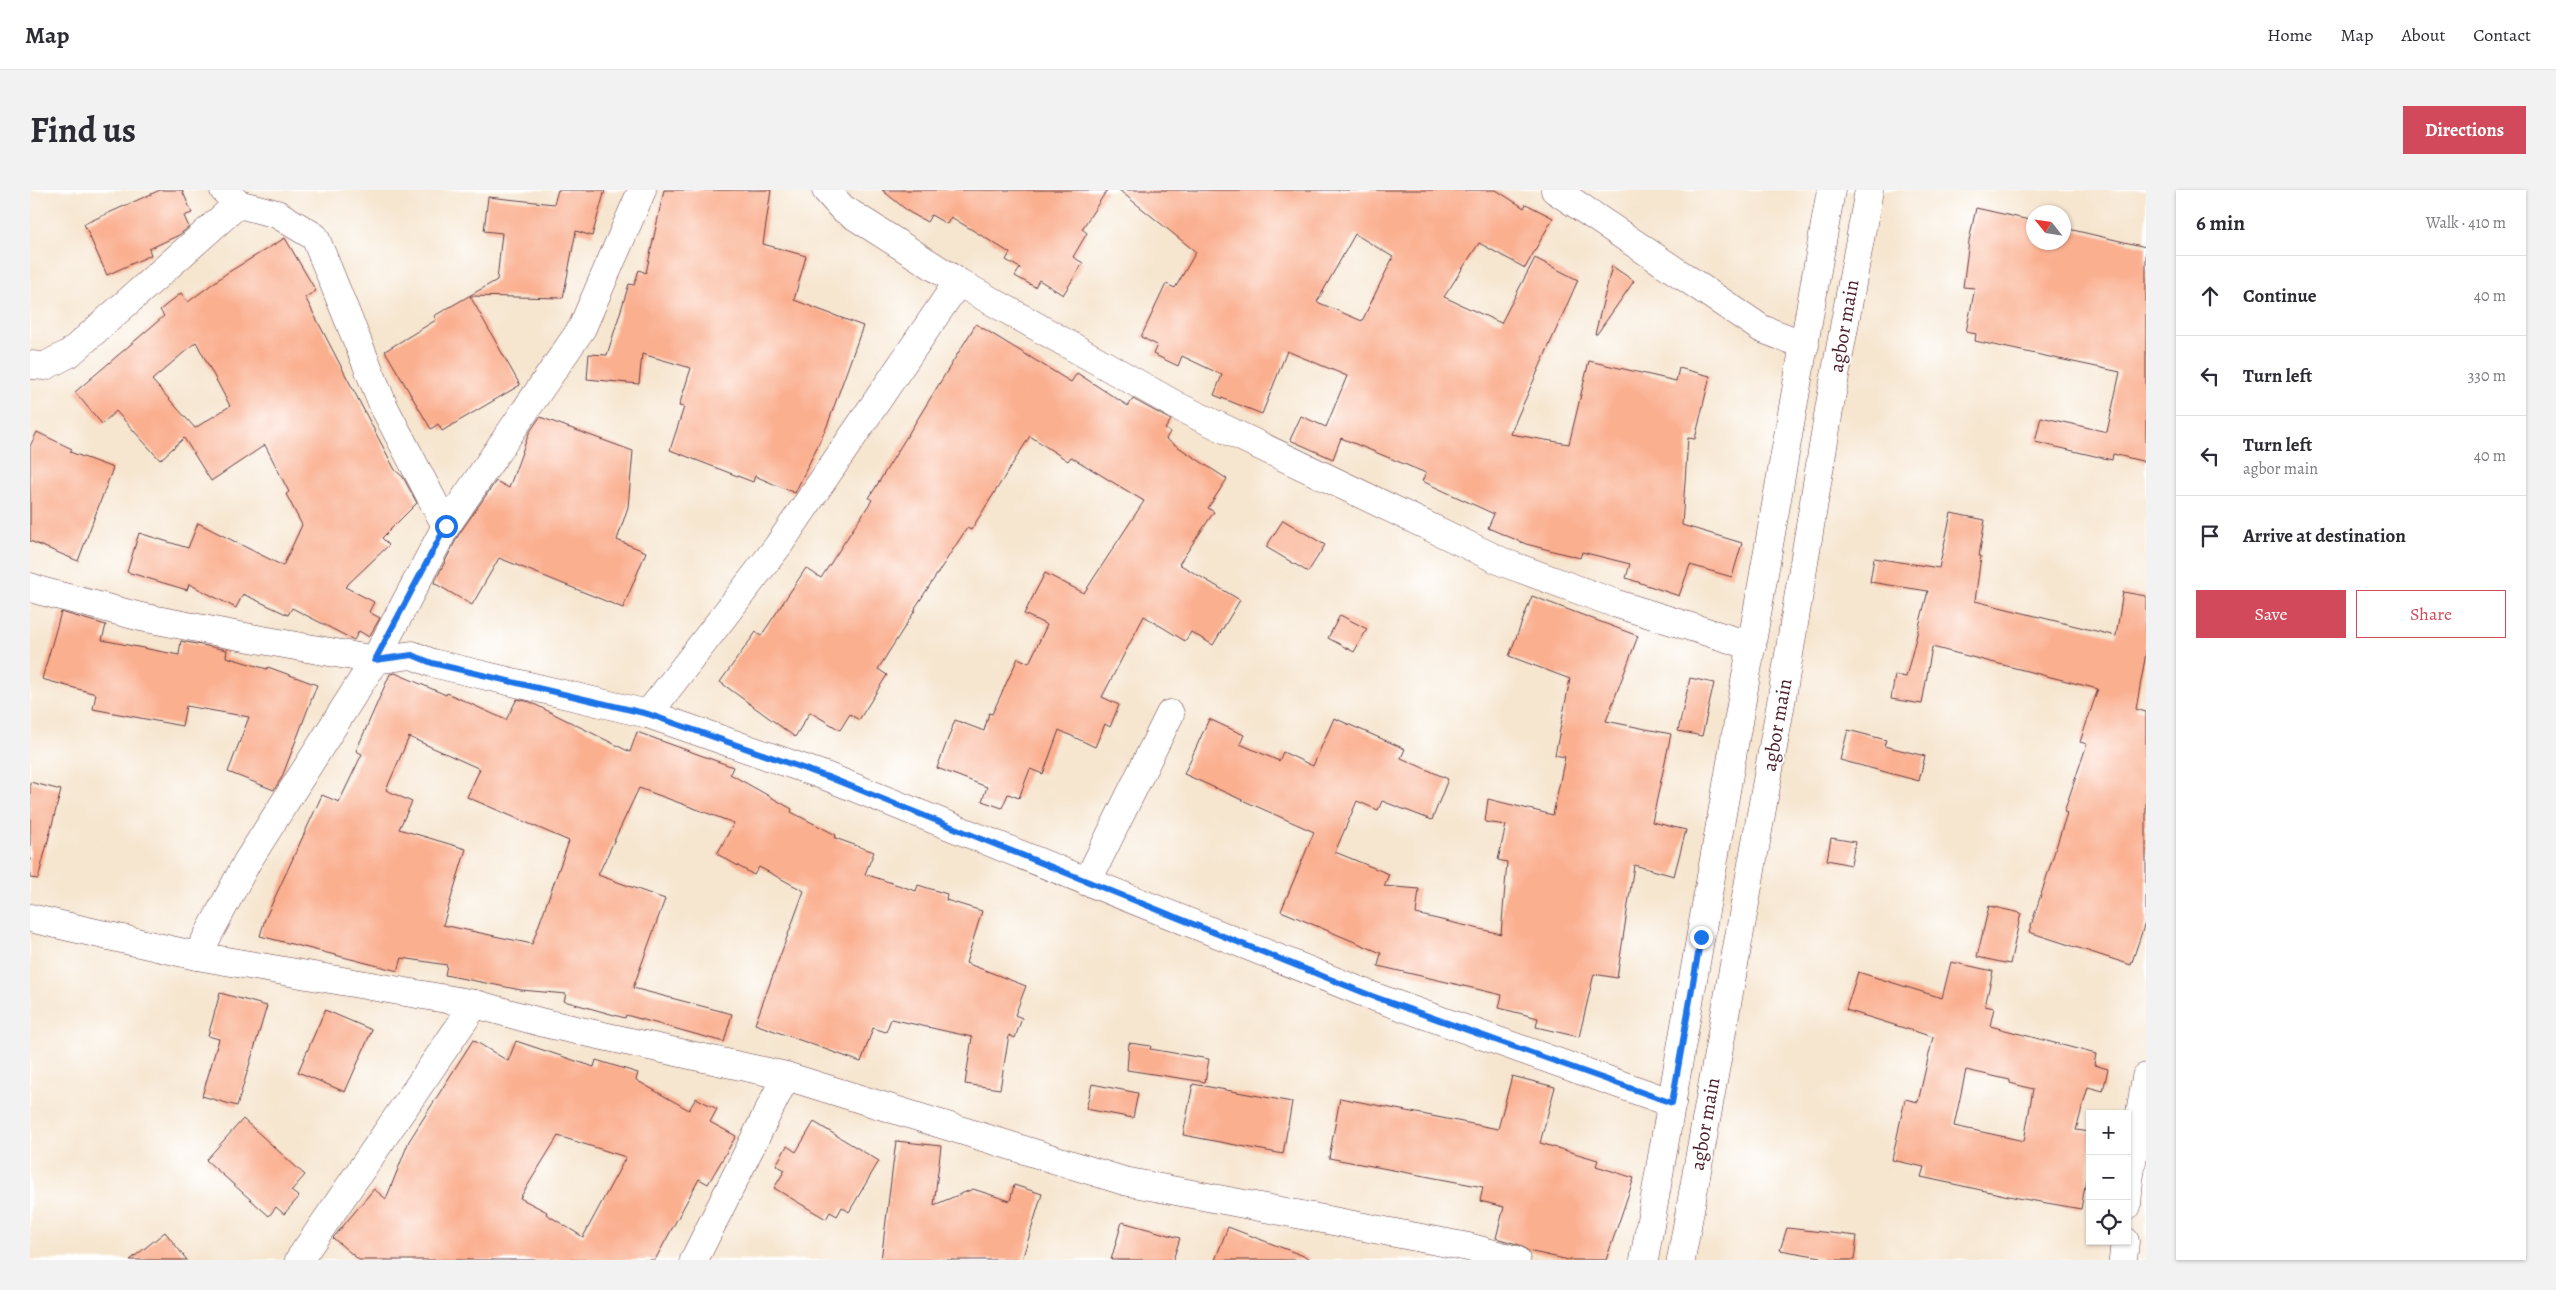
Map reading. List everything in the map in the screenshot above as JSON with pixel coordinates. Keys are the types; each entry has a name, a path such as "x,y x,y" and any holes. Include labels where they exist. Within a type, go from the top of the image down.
{"street":[{"path":"197,956 247,862 375,660 446,526 582,328 642,190"},
{"path":"826,190 842,208 958,282 1179,407 1505,563 1614,603 1752,646"},
{"path":"1554,190 1762,328 1804,344"},
{"name":"agbor main","path":"1644,1260 1830,190"},
{"name":"agbor main","path":"1682,1260 1704,1123 1738,945 1830,404 1869,190"},
{"path":"30,364 45,366 70,353 231,197 277,214 315,238 384,407 446,526"},
{"path":"648,714 778,546 958,282"},
{"path":"30,586 41,591 141,617 375,660 412,655 432,663 648,714 828,777 1372,996 1672,1103"},
{"path":"1088,882 1170,714"},
{"path":"30,918 197,956 475,1004 544,1023 786,1076 1124,1181 1467,1254 1516,1260"},
{"path":"1701,937 1720,945 1738,945"},
{"path":"300,1260 475,1004"},
{"path":"694,1260 786,1076"},
{"path":"2127,1200 2146,1077"},
{"path":"2123,1260 2125,1245"}],"building":[{"path":"160,190 182,190 192,213 184,216 189,227 179,235 149,249 151,255 107,275 84,224"},
{"path":"558,190 605,190 592,236 576,231 563,298 470,296 520,385 442,431 438,424 431,429 385,351 436,320 434,316 497,280 502,233 484,231 488,197 554,204"},
{"path":"664,190 771,190 763,244 806,256 794,300 863,326 827,426 795,493 755,476 753,482 670,450 684,407 679,406 691,368 642,354 639,384 587,379 589,354 607,355 629,284 634,285 639,270 646,273"},
{"path":"882,190 1107,190 1082,229 1087,233 1073,257 1083,263 1063,295 1039,280 1035,287 1015,276 1020,268 1006,260 1010,253 951,217 947,224 931,215 927,222 909,212"},
{"path":"1119,190 1496,190 1524,208 1526,204 1553,218 1525,268 1479,243 1444,297 1501,323 1535,258 1578,280 1510,434 1569,444 1589,361 1676,381 1679,368 1710,376 1695,439 1688,438 1682,525 1742,543 1732,577 1690,565 1679,596 1626,578 1630,564 1582,552 1580,558 1526,544 1488,528 1494,514 1422,481 1426,473 1341,438 1333,459 1290,440 1301,416 1326,427 1347,376 1287,351 1262,414 1214,395 1222,375 1182,356 1178,366 1153,354 1157,345 1141,337 1166,284 1175,288 1196,252","holes":["1355,234 1393,257 1362,321 1317,302"]},
{"path":"1976,208 2026,219 2026,250 2071,250 2071,230 2146,247 2146,462 2113,454 2112,460 2035,442 2041,417 2107,432 2120,372 1975,341 1976,334 1966,332 1975,288 1963,287 1969,241"},
{"path":"285,238 316,291 305,297 395,470 403,477 417,503 382,538 389,545 345,587 374,602 369,612 380,618 369,637 359,631 354,640 292,608 288,615 243,594 236,608 189,584 187,590 127,572 139,533 188,548 198,523 283,566 302,525 286,494 289,492 265,445 211,481 184,438 160,460 116,411 102,424 75,392 164,316 160,310 181,293 188,302 227,273","holes":["196,342 230,406 195,428 152,380"]},
{"path":"1612,266 1634,281 1597,334 1595,334"},
{"path":"976,324 1071,382 1077,373 1128,406 1133,399 1171,420 1165,429 1170,432 1166,439 1227,479 1208,508 1214,512 1179,564 1240,600 1213,645 1191,632 1185,641 1144,616 1102,697 1119,705 1110,727 1105,724 1095,747 1059,730 1043,774 1030,769 1019,798 1008,794 1002,808 982,801 987,787 937,768 955,720 984,731 989,713 992,714 1018,658 1029,663 1047,625 1024,614 1045,573 1084,593 1144,501 1071,457 1068,461 1030,436 971,530 967,528 878,669 887,675 859,720 850,714 840,730 810,712 795,737 720,682 756,632 761,636 806,568 821,578 872,500 869,498"},
{"path":"540,417 633,451 628,507 617,540 646,552 623,608 499,558 472,605 434,583 459,534 496,481 509,488 529,433"},
{"path":"37,432 72,449 70,452 113,468 78,561 30,541 30,446"},
{"path":"1951,513 1985,520 1979,556 1981,556 1975,601 2116,636 2123,592 2146,596 2146,653 2136,709 2146,712 2146,920 2131,965 2029,932 2067,813 2064,812 2087,744 2080,742 2098,689 1932,647 1922,704 1891,699 1895,675 1906,677 1928,591 1870,582 1874,558 1939,568"},
{"path":"1283,520 1325,545 1308,572 1266,547"},
{"path":"1532,596 1638,636 1606,721 1671,734 1652,822 1686,830 1674,876 1634,865 1617,978 1594,974 1579,1037 1536,1027 1538,1018 1499,1008 1502,995 1378,966 1381,953 1281,911 1314,832 1184,774 1209,719 1244,735 1240,744 1279,761 1283,752 1313,766 1334,718 1405,749 1401,758 1448,779 1432,820 1382,801 1378,810 1357,801 1335,852 1389,874 1384,886 1419,889 1416,914 1501,934 1507,862 1498,860 1506,825 1485,822 1488,799 1553,815 1565,757 1555,755 1570,679 1509,656"},
{"path":"61,612 106,625 102,640 179,655 181,641 227,650 226,657 267,669 268,667 317,685 282,777 274,790 228,772 249,717 186,706 182,726 93,709 96,694 42,679"},
{"path":"1340,615 1367,629 1354,652 1328,638"},
{"path":"395,673 446,695 447,693 506,720 517,699 530,702 630,752 637,732 733,767 730,774 792,809 791,812 836,835 835,838 874,852 865,874 916,891 918,885 947,894 946,900 982,911 966,963 1026,986 1015,1015 1022,1018 1015,1038 1009,1035 1000,1089 965,1084 972,1037 891,1019 886,1032 873,1028 861,1062 755,1024 804,891 759,867 754,875 717,854 734,823 639,788 598,875 665,899 633,988 732,1014 724,1042 626,1015 625,1018 564,1001 566,994 521,990 445,975 447,965 402,958 398,971 260,936 265,919 322,795 339,802 362,754 356,751 390,674","holes":["409,737 480,769 467,797 569,841 532,944 443,925 466,849 399,829 412,802 386,790"]},
{"path":"1690,678 1714,683 1702,736 1678,731"},
{"path":"1848,730 1886,740 1884,746 1925,756 1919,781 1840,760"},
{"path":"30,782 61,790 38,879 30,878"},
{"path":"1831,838 1855,842 1851,865 1827,860"},
{"path":"1989,906 2021,913 2010,964 1977,957"},
{"path":"1951,962 1993,971 1985,1006 1994,1008 1990,1026 2096,1054 2094,1065 2108,1069 2103,1091 2088,1087 2076,1130 2086,1131 2086,1180 2081,1209 2018,1198 1921,1177 1924,1167 1892,1160 1905,1099 1918,1102 1933,1037 1846,1010 1858,972 1942,998","holes":["1966,1070 2010,1080 2010,1083 2033,1089 2024,1141 1954,1126"]},
{"path":"220,993 267,1006 237,1106 202,1096 219,1039 208,1036"},
{"path":"325,1010 372,1030 345,1092 298,1072"},
{"path":"473,1040 508,1061 516,1041 594,1067 596,1060 638,1073 636,1080 689,1110 696,1098 717,1109 710,1122 736,1136 708,1184 699,1179 655,1260 359,1260 333,1238 374,1189 386,1199 409,1141","holes":["558,1136 626,1157 583,1237 546,1214 547,1212 520,1198"]},
{"path":"1129,1043 1151,1046 1150,1049 1209,1059 1205,1082 1127,1070"},
{"path":"1512,1076 1555,1087 1540,1143 1598,1160 1596,1166 1634,1178 1606,1260 1569,1260 1528,1251 1520,1245 1496,1238 1504,1207 1480,1201 1483,1187 1329,1158 1340,1098 1498,1129"},
{"path":"1092,1084 1138,1093 1133,1118 1086,1109"},
{"path":"1193,1084 1292,1102 1283,1154 1183,1135"},
{"path":"243,1119 305,1175 291,1191 299,1197 284,1214 276,1207 269,1216 206,1160"},
{"path":"814,1122 879,1161 849,1212 842,1207 837,1216 830,1212 826,1219 774,1188 785,1170 776,1165 787,1146 796,1152"},
{"path":"896,1141 941,1146 934,1205 973,1189 1010,1201 1014,1185 1042,1194 1022,1260 881,1260"},
{"path":"1122,1222 1180,1238 1173,1260 1111,1260"},
{"path":"1228,1227 1309,1258 1308,1260 1215,1260"},
{"path":"1787,1228 1857,1236 1854,1260 1821,1260 1821,1257 1780,1250"},
{"path":"165,1232 187,1260 130,1260"}],"route":[{"path":"446,526 375,660 412,655 432,663 648,714 828,777 1372,996 1672,1103 1701,937"}]}
